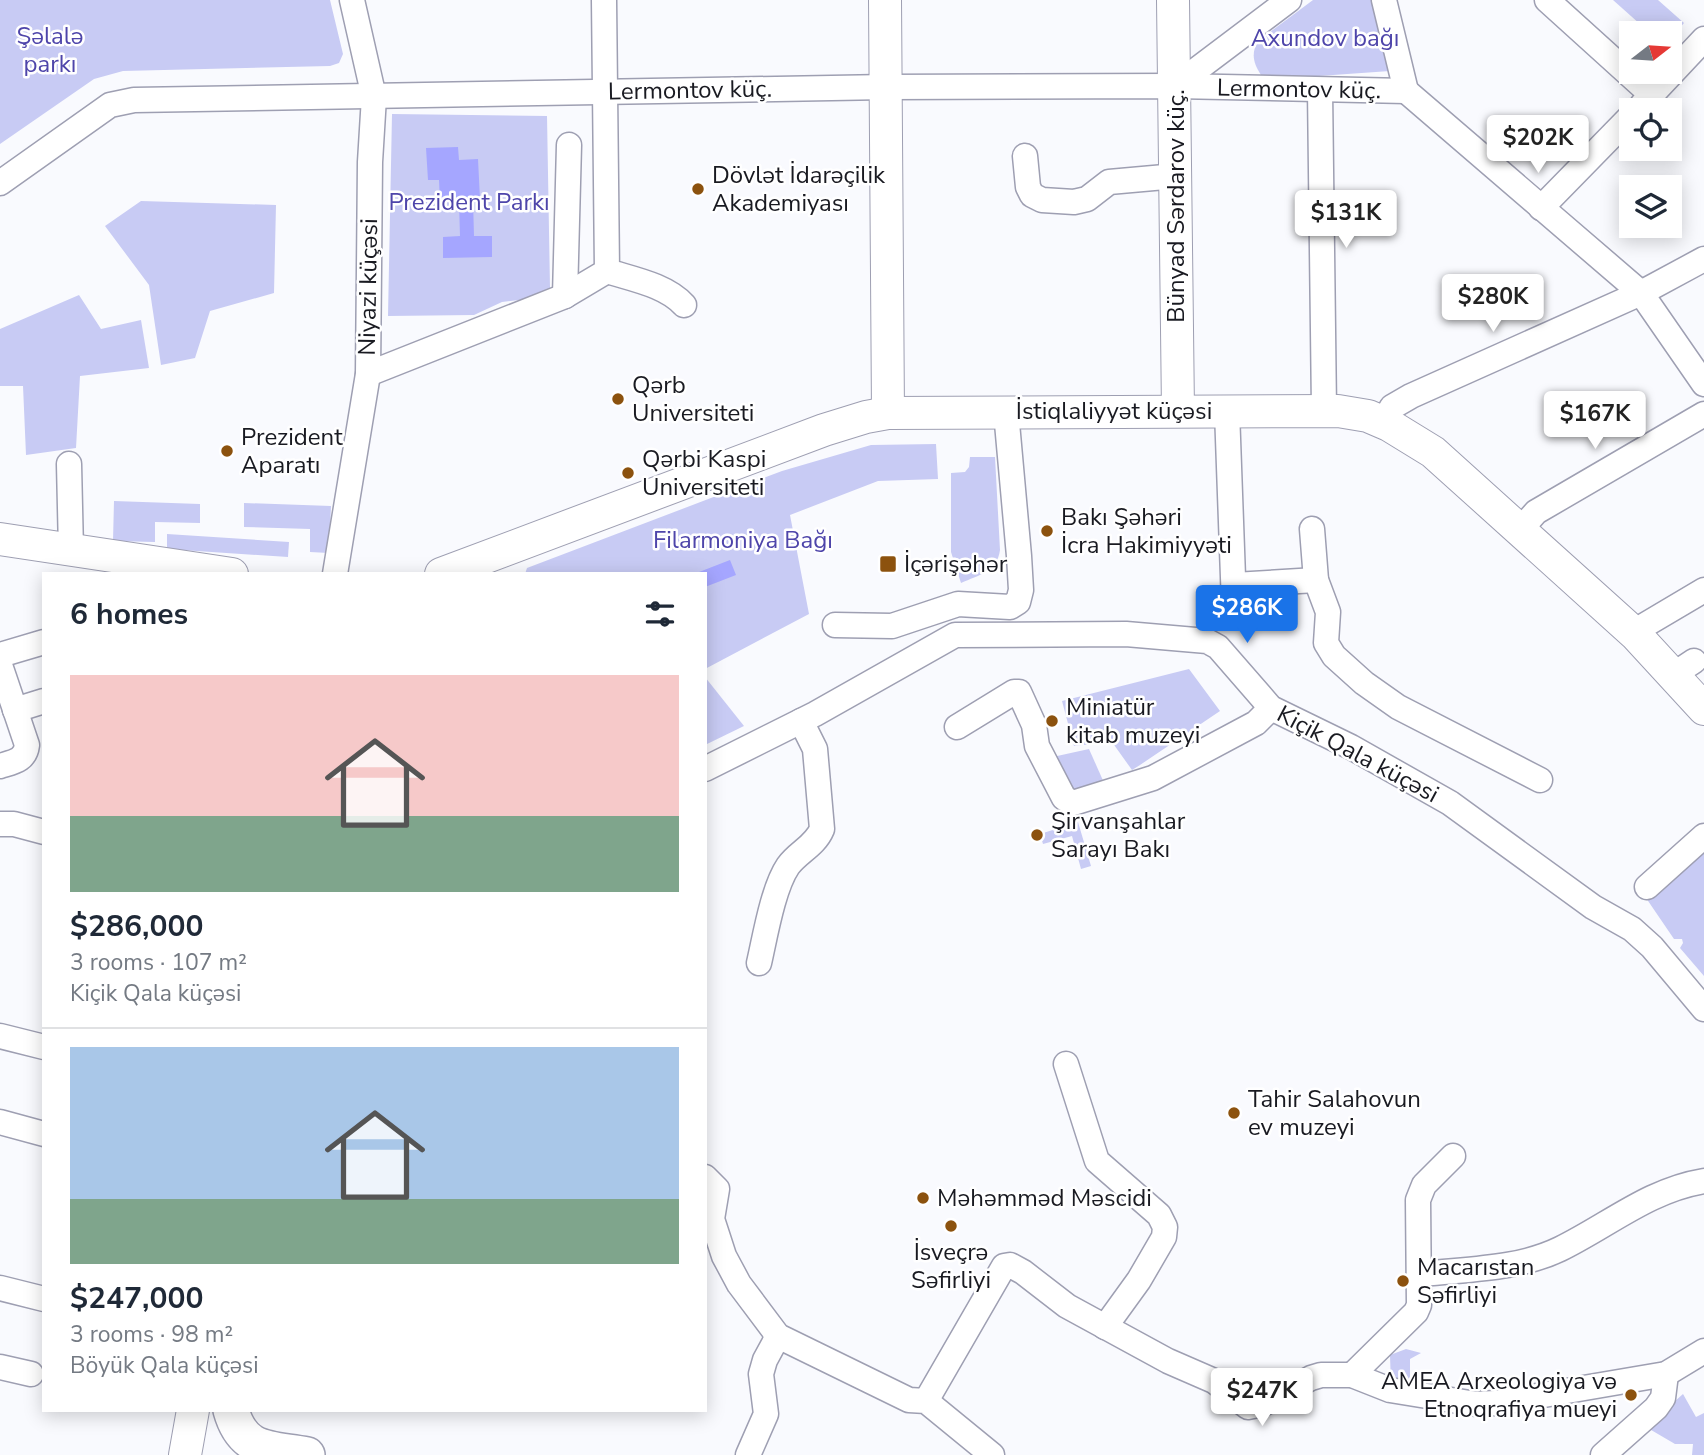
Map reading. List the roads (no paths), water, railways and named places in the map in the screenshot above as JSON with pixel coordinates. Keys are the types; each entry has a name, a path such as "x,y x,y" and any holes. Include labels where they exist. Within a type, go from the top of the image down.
{"highway":[{"path":"230,1412 248,1451 307,1455"}],"main road":[{"path":"886,0 888,413"},
{"name":"Bünyad Sərdarov küç.","path":"1173,12 1178,411"},
{"name":"İstiqlaliyyət küçəsi","path":"446,572 824,430 888,413 1324,410 1352,413 1402,431 1433,452 1635,634 1684,668 1704,709"},
{"path":"0,539 71,551 109,565 205,572"},
{"path":"185,1455 194,1412"},
{"path":"194,1412 194,1455"}],"street":[{"name":"Niyazi küçəsi","path":"334,572 368,374 370,162 374,97 352,0"},
{"path":"604,0 607,271"},
{"path":"1175,86 1289,0"},
{"path":"1384,0 1406,91 1641,293 1704,384"},
{"path":"1552,2 1639,98"},
{"path":"1173,12 1189,46 1200,51 1227,48"},
{"path":"1649,98 1704,39"},
{"name":"Lermontov küç.","path":"0,183 99,112 122,102 887,87 1175,86 1406,91"},
{"path":"1320,90 1324,410"},
{"path":"1541,208 1619,128"},
{"path":"565,296 569,145"},
{"path":"1025,156 1028,187 1032,195 1042,200 1074,202 1087,199 1109,182 1176,176"},
{"path":"1383,422 1392,407 1411,396 1641,293 1704,259"},
{"path":"368,374 565,296 607,271 666,291 676,296 684,305"},
{"path":"1227,411 1234,595 1316,580"},
{"path":"835,625 891,626 958,604 1010,607 1018,602 1021,590 1006,412"},
{"path":"1520,530 1536,512 1704,414"},
{"path":"69,464 71,551"},
{"path":"1312,529 1316,580 1328,612 1326,643 1334,656 1364,683 1398,707 1540,780"},
{"path":"1635,634 1645,625 1704,590"},
{"name":"Kiçik Qala küçəsi","path":"707,768 801,721 947,638 976,633 1126,634 1207,641 1218,647 1271,708 1351,747 1450,803 1592,907 1632,929 1704,1009"},
{"path":"0,655 42,643"},
{"path":"0,665 27,746 21,759 0,766"},
{"path":"957,727 1016,691 1019,692 1034,725 1037,746 1064,798 1070,802 1078,802 1153,778 1256,723 1271,708"},
{"path":"15,710 42,702"},
{"path":"759,963 771,911 788,866 818,838 822,822 815,749 801,721"},
{"path":"0,824 13,824 42,831"},
{"path":"1647,887 1704,836"},
{"path":"0,1036 42,1041"},
{"path":"1066,1063 1097,1161 1159,1215 1165,1227 1164,1237 1145,1270 1105,1327"},
{"path":"0,1122 42,1133"},
{"path":"1352,1375 1416,1312 1419,1305 1418,1200 1424,1185 1453,1156"},
{"path":"707,1179 717,1189 712,1219 727,1262 739,1284 778,1336 909,1400 926,1401 992,1455"},
{"path":"1419,1276 1523,1263 1560,1249 1645,1199 1683,1184 1704,1181"},
{"path":"926,1401 1004,1266 1015,1266 1067,1306 1168,1361 1214,1381 1248,1407 1264,1404 1321,1375 1352,1375 1390,1390 1476,1404 1496,1403 1666,1374 1704,1352"},
{"path":"0,1288 42,1298"},
{"path":"748,1455 766,1414 761,1374 778,1336"},
{"path":"0,1367 32,1374"},
{"path":"1603,1455 1657,1408 1663,1398 1666,1374"},
{"path":"244,1412 248,1451"}],"water":[{"path":"458,147 459,160 478,159 480,199 473,200 474,236 492,236 492,257 443,258 443,237 460,236 459,202 440,202 439,180 428,180 426,148"},
{"path":"730,560 736,575 707,586 707,572 699,572"}],"place":[{"name":"Dövlət İdarəçilik Akademiyası","path":"698,189"},
{"name":"Qərb Universiteti","path":"618,399"},
{"name":"Prezident Aparatı","path":"227,451"},
{"name":"Qərbi Kaspi Universiteti","path":"628,473"},
{"name":"Bakı Şəhəri İcra Hakimiyyəti","path":"1047,531"},
{"name":"İçərişəhər","path":"888,564"},
{"name":"Miniatür kitab muzeyi","path":"1052,721"},
{"name":"Şirvanşahlar Sarayı Bakı","path":"1037,835"},
{"name":"Tahir Salahovun ev muzeyi","path":"1234,1113"},
{"name":"Məhəmməd Məscidi","path":"923,1198"},
{"name":"İsveçrə Səfirliyi","path":"951,1226"},
{"name":"Macarıstan Səfirliyi","path":"1403,1281"},
{"name":"AMEA Arxeologiya və Etnoqrafiya mueyi","path":"1631,1395"}],"park label":[{"name":"Axundov bağı","path":"1325,38"},
{"name":"Şəlalə parkı","path":"50,50"},
{"name":"Prezident Parkı","path":"469,202"},
{"name":"Filarmoniya Bağı","path":"743,540"}]}
